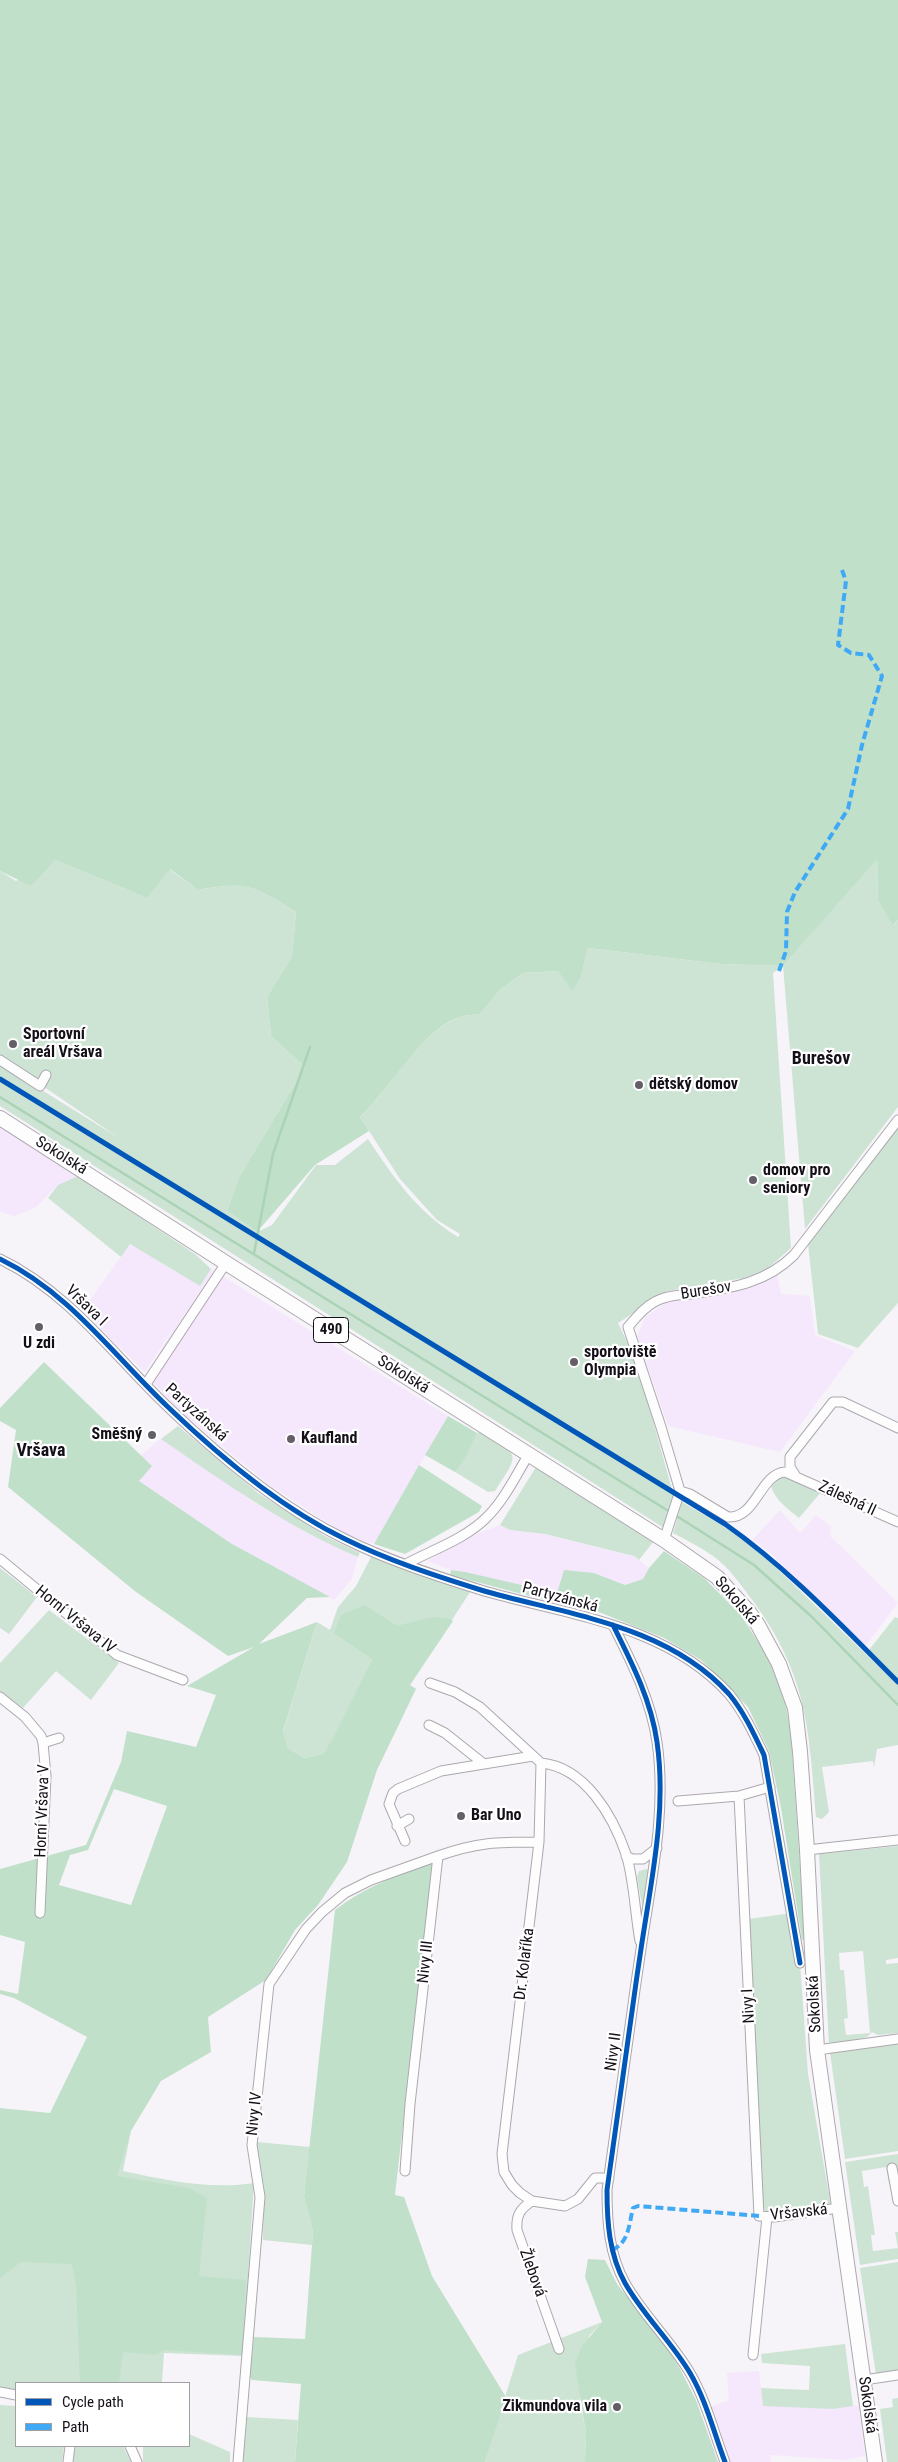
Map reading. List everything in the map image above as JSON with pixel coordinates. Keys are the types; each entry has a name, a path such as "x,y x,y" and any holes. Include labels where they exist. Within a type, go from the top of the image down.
{"main road":[{"name":"Sokolská","path":"0,1118 529,1454 666,1534 727,1586 758,1624 779,1664 790,1693 797,1722 807,1850 817,2050 875,2462"}],"street":[{"path":"0,1060 40,1086 46,1075"},
{"name":"Burešov","path":"679,1496 628,1327 646,1308 664,1298 732,1288 760,1280 782,1267 794,1255 898,1120"},
{"name":"Vršava I","path":"0,1260 27,1272 61,1298 146,1384"},
{"path":"146,1384 226,1263"},
{"name":"Partyzánská","path":"146,1384 190,1426 276,1498 321,1527 406,1564 480,1590 613,1625 657,1642 694,1664 728,1693 752,1728 764,1755 800,1963"},
{"path":"796,1475 790,1467 790,1457 833,1402 843,1402 898,1428"},
{"path":"406,1564 452,1540 484,1520 497,1504 529,1454"},
{"path":"666,1534 679,1496 690,1494 728,1517 735,1517 743,1513 774,1476 782,1472 796,1475"},
{"name":"Zálešná II","path":"796,1475 898,1522"},
{"name":"Horní Vršava IV","path":"0,1560 117,1655 183,1680"},
{"name":"Nivy II","path":"613,1625 640,1680 651,1711 657,1741 661,1787 657,1847 609,2178 608,2222 618,2268 634,2296 673,2346 692,2375 725,2462"},
{"path":"430,1683 456,1692 480,1707 503,1725 541,1763"},
{"name":"Horní Vršava V","path":"0,1697 25,1716 37,1731 43,1743 46,1776 40,1913"},
{"path":"429,1725 446,1733 484,1764"},
{"path":"43,1743 59,1738"},
{"path":"405,1841 389,1804 393,1793 398,1789 441,1771 533,1756"},
{"name":"Nivy II","path":"541,1763 562,1767 590,1790 619,1836 626,1856 641,1949"},
{"name":"Dr. Kolaříka","path":"532,2201 520,2193 507,2177 503,2166 502,2154 539,1842 541,1763"},
{"path":"678,1801 739,1796 770,1787"},
{"name":"Nivy I","path":"739,1796 763,2216 753,2356"},
{"path":"398,1826 409,1819"},
{"path":"807,1850 898,1840"},
{"path":"438,1856 467,1846 490,1842 539,1842"},
{"path":"626,1856 632,1860 643,1859 657,1847"},
{"name":"Nivy III","path":"405,2171 410,2098 438,1856"},
{"name":"Nivy IV","path":"238,2462 260,2197 252,2145 269,1984 306,1929 322,1912 345,1893 371,1880 438,1856"},
{"path":"817,2050 898,2039"},
{"path":"892,2168 898,2201"},
{"path":"532,2201 565,2206 578,2199 596,2178 609,2178"},
{"name":"Žlebová","path":"532,2201 517,2216 517,2230 559,2349"},
{"name":"Vršavská","path":"763,2216 839,2208"},
{"path":"864,2380 898,2376"},
{"path":"0,2392 15,2395"},
{"path":"68,2462 70,2447"},
{"path":"130,2447 137,2462"}],"shaded area":[{"path":"0,1127 78,1176 58,1185 35,1208 14,1216 0,1212"},
{"path":"130,1244 200,1286 211,1269 448,1416 374,1544 345,1534 268,1484 181,1412 146,1375 180,1318 145,1372 82,1311"},
{"path":"777,1274 781,1294 810,1296 815,1335 855,1351 780,1452 668,1426 637,1336 645,1317 667,1302 741,1288"},
{"path":"164,1436 253,1502 358,1557 352,1579 334,1600 232,1544 139,1481 141,1455"},
{"path":"780,1510 800,1533 816,1515 831,1526 830,1536 898,1603 864,1648 773,1563 777,1559 753,1539"},
{"path":"500,1525 510,1530 545,1534 634,1556 649,1568 643,1579 624,1585 594,1573 560,1580 558,1593 451,1570 427,1561 477,1534"},
{"path":"759,2371 763,2406 859,2406 865,2456 844,2460 770,2455 771,2462 730,2462 710,2407 729,2400 727,2373"}],"green space":[{"path":"0,0 898,0 898,920 893,925 878,901 877,859 783,966 720,964 588,948 581,977 572,991 558,971 523,973 501,989 480,1014 457,1018 444,1025 419,1047 360,1117 369,1131 315,1165 257,1232 227,1211 239,1177 305,1067 271,1036 267,997 292,956 296,912 270,896 250,888 229,886 198,890 170,869 147,898 55,860 31,886 0,871"},
{"path":"877,858 878,901 894,925 898,920 898,1107 805,1229 783,966"},
{"path":"55,860 147,898 169,869 198,890 229,886 250,888 270,896 296,912 292,956 267,997 271,1036 305,1067 239,1177 227,1211 257,1232 272,1225 316,1165 335,1165 368,1139 397,1181 418,1205 443,1227 458,1237 460,1234 437,1220 400,1179 360,1117 431,1035 457,1018 480,1014 501,989 523,973 558,971 572,990 581,977 588,948 720,964 783,966 773,973 791,1248 766,1270 744,1278 667,1291 618,1323 637,1362 674,1497 664,1528 0,1106 0,1064 119,1138 0,1057 0,871 16,881"},
{"path":"898,1127 898,1303 858,1348 818,1334 808,1244"},
{"path":"78,1176 195,1254 211,1269 200,1286 130,1244 121,1257 48,1198 58,1185"},
{"path":"44,1362 152,1466 139,1481 232,1544 330,1597 307,1598 259,1644 317,1622 283,1731 288,1748 304,1758 323,1754 333,1738 372,1659 334,1633 341,1615 365,1605 397,1626 418,1620 441,1617 453,1621 410,1685 416,1689 377,1770 347,1862 318,1905 295,1930 266,1980 208,2017 211,2052 161,2081 131,2131 117,2176 190,2188 207,2198 199,2276 246,2280 242,2355 164,2350 155,2355 123,2352 119,2382 80,2382 76,2285 72,2264 21,2262 0,2279 0,2108 50,2113 87,2037 14,1998 0,1994 0,1990 18,1994 25,1942 0,1935 0,1869 86,1845 121,1762 127,1731 196,1747 216,1695 187,1686 254,1647 228,1656 136,1592 8,1487 16,1430 0,1421 0,1408","holes":["114,1789 167,1806 131,1905 59,1885 70,1855 88,1850"]},
{"path":"448,1416 477,1433 465,1458 455,1472 425,1455"},
{"path":"178,1426 258,1493 325,1536 360,1553 358,1557 281,1518 161,1439"},
{"path":"480,1432 503,1445 512,1455 509,1469 495,1491 488,1492 455,1472 477,1433"},
{"path":"419,1465 482,1506 479,1512 405,1554 374,1544"},
{"path":"536,1467 654,1541 639,1560 634,1556 545,1534 510,1530 500,1525"},
{"path":"779,1476 790,1476 822,1491 799,1518 782,1504 773,1491 771,1486"},
{"path":"682,1502 725,1527 765,1557 898,1685 898,1745 877,1749 874,1768 873,1761 822,1767 829,1812 822,1819 816,1817 811,1756 802,1703 785,1653 753,1601 730,1571 713,1556 673,1533"},
{"path":"664,1551 704,1578 740,1614 766,1654 784,1694 791,1736 805,1939 802,1940 781,1808 769,1751 748,1707 701,1660 664,1638 586,1607 560,1604 450,1575 451,1570 465,1572 557,1593 564,1570 594,1573 625,1585 643,1579 649,1568"},
{"path":"372,1555 470,1592 410,1685 372,1659 333,1739 323,1754 304,1758 288,1748 283,1732 317,1622 330,1630 338,1607 356,1586"},
{"path":"0,1568 37,1597 9,1634 0,1628"},
{"path":"49,1610 119,1663 91,1700 56,1671 23,1708 0,1692 0,1663"},
{"path":"895,1617 898,1618 898,1680 869,1650"},
{"path":"898,1846 898,1958 886,1960 886,1964 898,1963 898,2033 878,2035 872,2032 867,2037 834,2044 831,2042 829,2046 819,1854","holes":["863,1951 870,2033 846,2035 844,2019 848,2018 844,1970 840,1970 839,1953"]},
{"path":"433,1863 395,2195 404,2197 432,2276 506,2397 485,2462 295,2462 301,2384 252,2380 250,2377 254,2337 305,2339 313,2231 304,2197 335,1910 358,1894 382,1882"},
{"path":"649,1870 643,1910 637,1877 639,1871"},
{"path":"792,1913 800,1963 808,2074 831,2206 766,2212 763,2206 748,1919"},
{"path":"898,2044 898,2151 845,2159 830,2053"},
{"path":"131,2131 123,2171 172,2181 205,2185 254,2183 243,2356 164,2353 162,2382 15,2382 15,2391 0,2388 0,2279 112,2185"},
{"path":"257,2142 310,2147 304,2197 313,2231 312,2245 263,2240 264,2186 256,2155"},
{"path":"898,2154 898,2189 891,2182 889,2184 886,2167 862,2171 864,2187 868,2186 875,2235 871,2235 873,2251 898,2248 898,2259 860,2265 845,2162"},
{"path":"895,2232 898,2232 898,2248"},
{"path":"588,2259 605,2260 617,2284 664,2343 696,2400 718,2462 585,2462 586,2434 575,2364 582,2346 602,2322 585,2277"},
{"path":"898,2262 898,2372 876,2375 860,2268"},
{"path":"602,2322 589,2336 580,2400 586,2434 585,2462 485,2462 518,2355"},
{"path":"845,2344 853,2406 833,2409 763,2406 761,2388 809,2390 810,2366 762,2363 761,2354"},
{"path":"898,2398 898,2462 887,2462 880,2409 893,2407 892,2399"},
{"path":"0,2405 15,2406 15,2447 64,2447 62,2462 0,2462"},
{"path":"247,2417 298,2420 295,2462 243,2462"},
{"path":"190,2434 230,2452 230,2462 143,2462 143,2447 190,2447"},
{"path":"74,2447 124,2447 131,2462 71,2462"}],"waterway":[{"path":"254,1253 273,1154 310,1047"},
{"path":"0,1097 670,1512"},
{"path":"675,1515 754,1565 812,1617 898,1705"}],"marked path":[{"path":"779,971 786,951 787,912 795,892 848,809 862,745 882,676 869,655 851,653 838,645 846,581 842,570"},
{"path":"612,2250 618,2247 625,2238 633,2208 638,2206 759,2216"}],"cycle path":[{"path":"0,1079 725,1524 749,1541 793,1579 898,1682"},
{"path":"0,1259 25,1273 69,1307 90,1326 168,1407 208,1444 275,1497 322,1527 378,1554 429,1573 481,1590 613,1625 645,1637 676,1652 704,1670 729,1694 739,1708 764,1755 800,1963"},
{"path":"613,1625 634,1668 650,1711 657,1742 660,1794 653,1872 607,2190 610,2238 615,2261 632,2295 674,2350 696,2383 725,2462"}],"place":[{"name":"Sportovní areál Vršava","path":"13,1044"},
{"name":"dětský domov","path":"639,1085"},
{"name":"domov pro seniory","path":"753,1180"},
{"name":"U zdi","path":"39,1327"},
{"name":"sportoviště Olympia","path":"574,1362"},
{"name":"Směšný","path":"152,1435"},
{"name":"Kaufland","path":"291,1439"},
{"name":"Bar Uno","path":"461,1816"},
{"name":"Zikmundova vila","path":"617,2407"}],"district":[{"name":"Burešov","path":"821,1059"},
{"name":"Vršava","path":"41,1451"}]}
